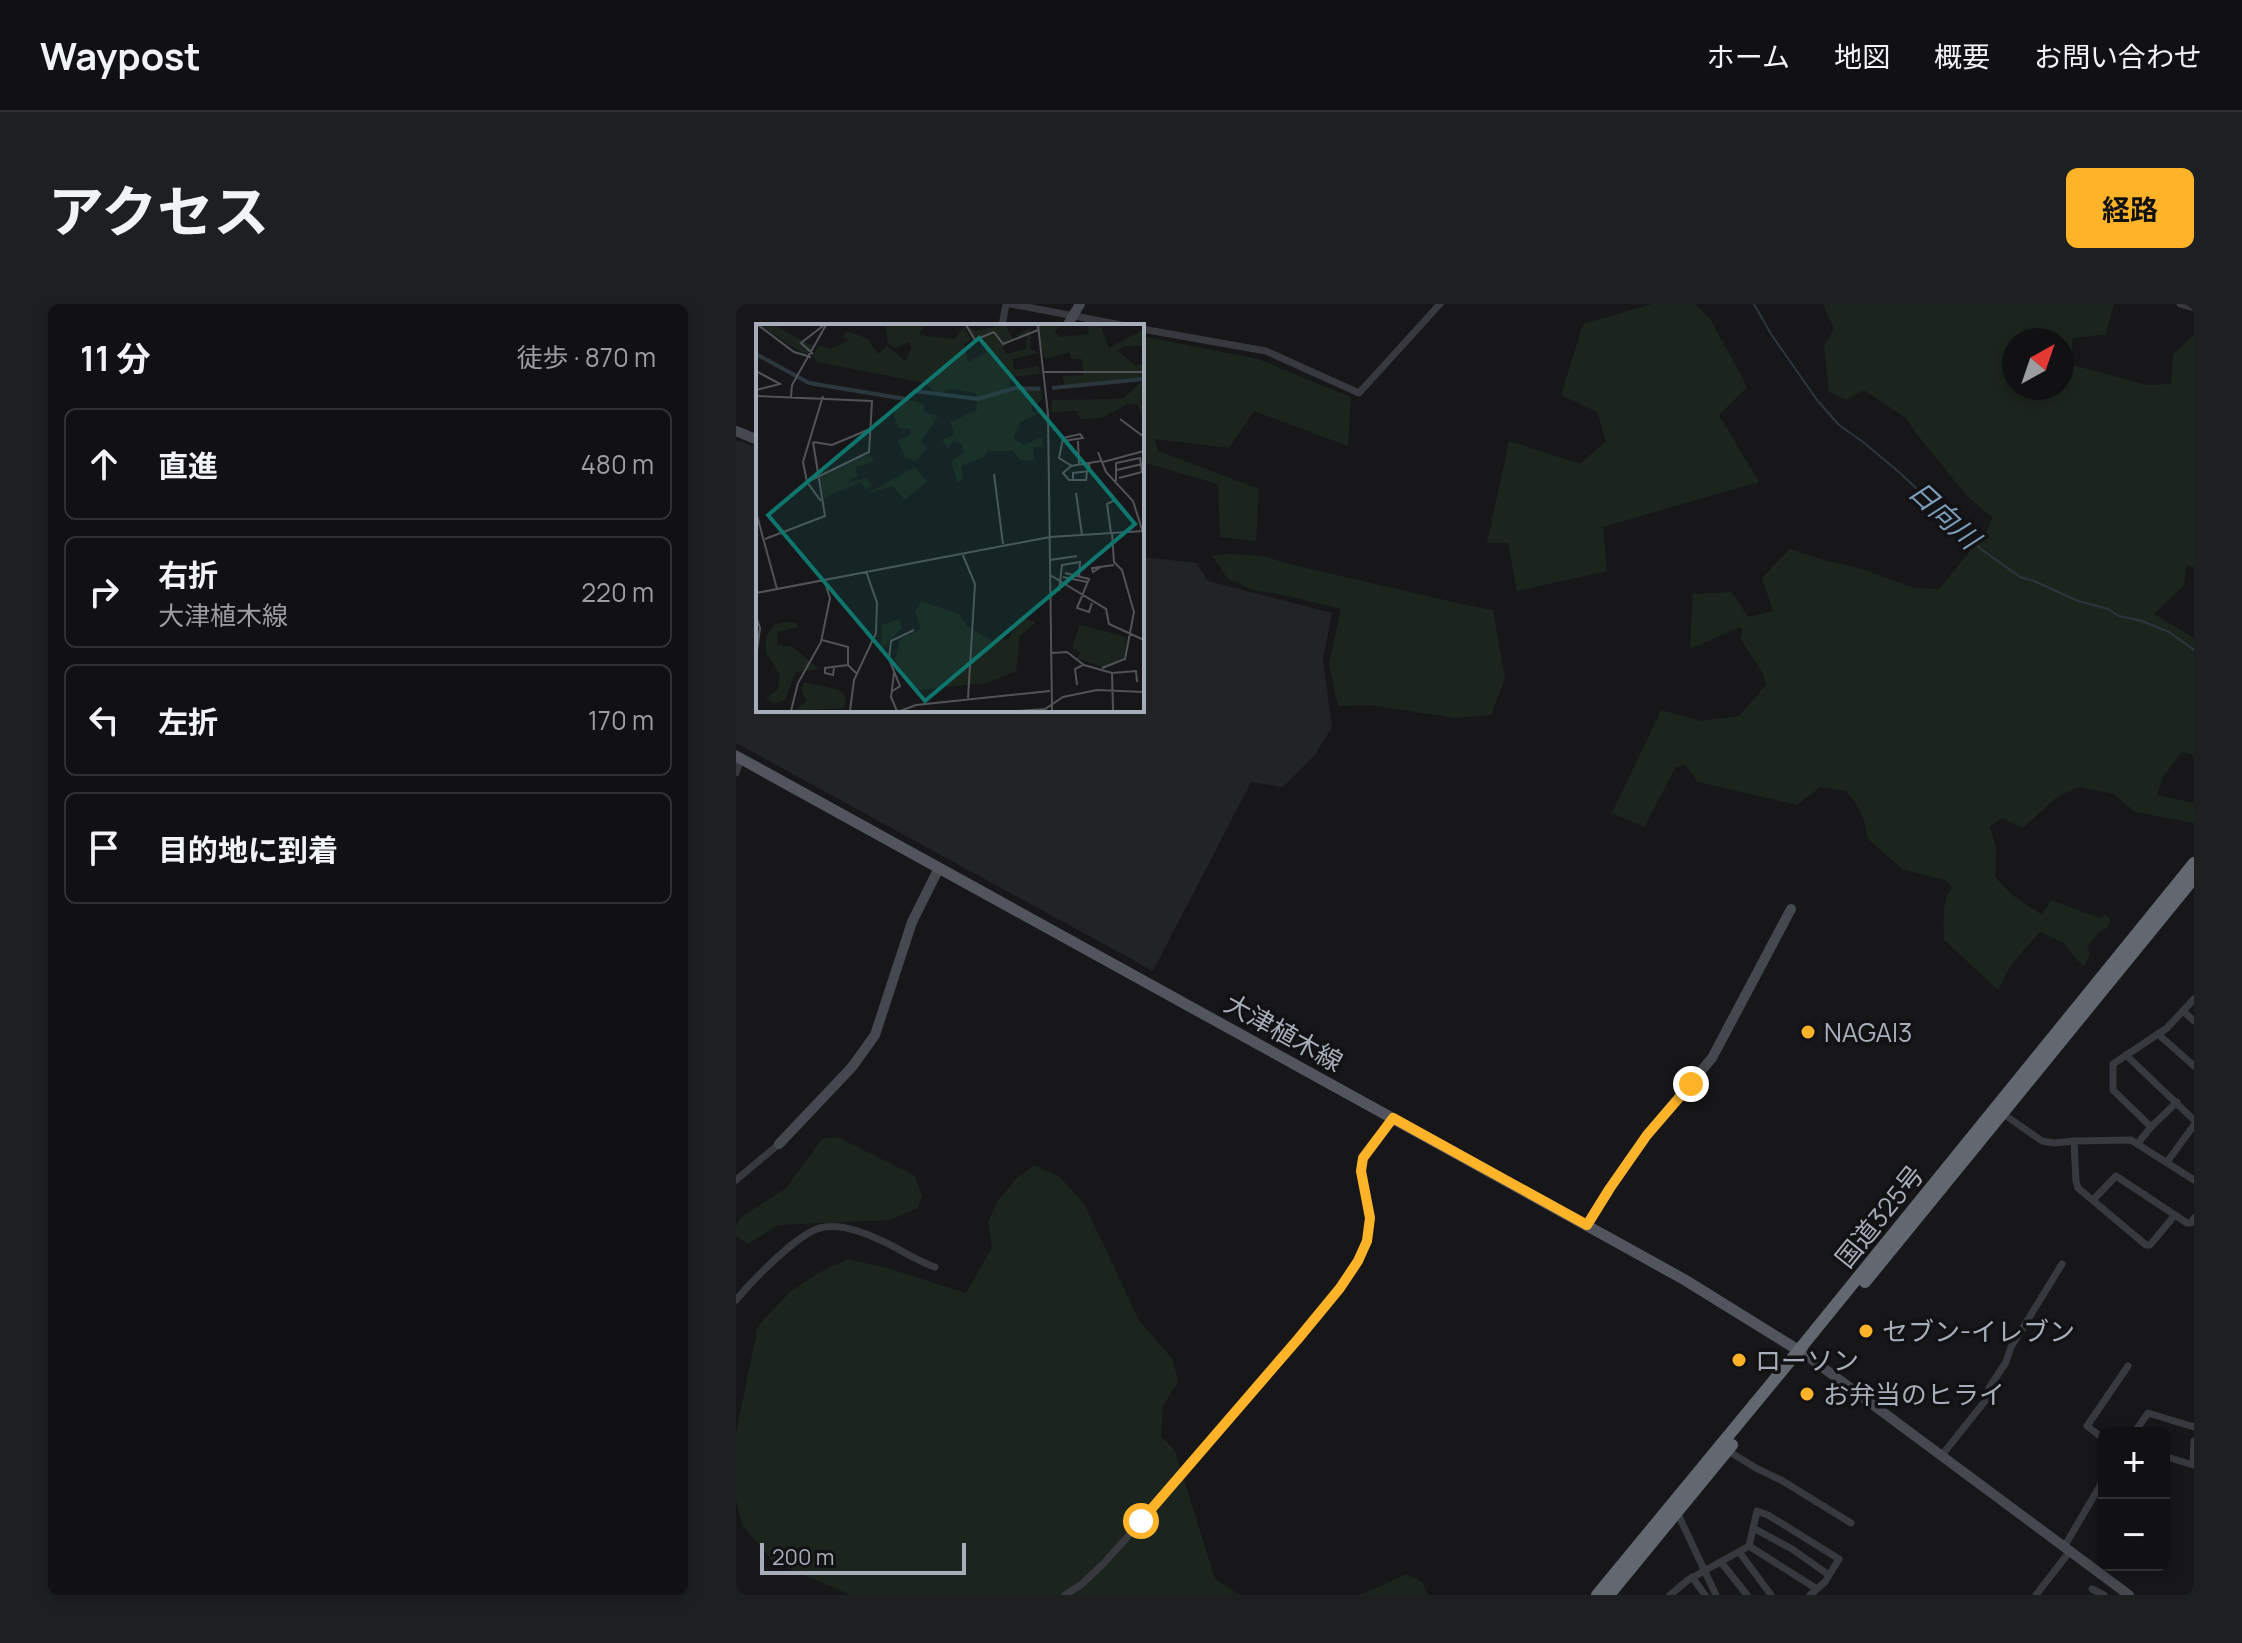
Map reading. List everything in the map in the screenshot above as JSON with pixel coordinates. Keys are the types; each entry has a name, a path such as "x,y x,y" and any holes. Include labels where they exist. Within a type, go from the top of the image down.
{"highway":[{"name":"国道325号","path":"1597,1595 1803,1352 2194,863"},
{"name":"国道325号","path":"1999,1110 2194,878"},
{"name":"国道325号","path":"1609,1595 1674,1507"}],"main road":[{"name":"大津植木線","path":"738,757 1587,1225 1803,1352"}],"street":[{"path":"1003,324 1009,304 1116,324"},
{"path":"1068,324 1080,304"},
{"path":"1144,329 1266,351 1359,393 1440,304"},
{"path":"2180,304 2194,308"},
{"path":"736,431 756,439"},
{"path":"736,773 738,757"},
{"path":"736,1180 779,1144 852,1067 875,1035 912,922 939,868"},
{"path":"1587,1225 1647,1135 1712,1058 1791,909"},
{"path":"2151,1127 2113,1090 2113,1064 2167,1028 2194,999"},
{"path":"2183,1011 2194,1021"},
{"path":"2158,1034 2194,1066"},
{"path":"2126,1055 2177,1102 2194,1123 2167,1162"},
{"path":"2138,1143 2177,1102"},
{"path":"1999,1110 2042,1141 2124,1139 2138,1143 2194,1180"},
{"path":"1065,1595 1105,1562 1340,1288 1367,1241 1370,1218 1361,1171 1363,1158 1393,1118"},
{"path":"2074,1141 2077,1185 2148,1246 2175,1215"},
{"path":"2093,1200 2116,1176 2189,1224 2194,1218"},
{"path":"736,1300 782,1255 806,1235 820,1228 837,1227 877,1238 935,1267"},
{"path":"1942,1455 1985,1401 2011,1347 2062,1264"},
{"path":"1803,1352 2129,1595"},
{"path":"2098,1434 2087,1426 2128,1366"},
{"path":"2138,1427 2148,1413 2194,1427"},
{"path":"2170,1458 2193,1465 2194,1441"},
{"path":"1724,1448 1851,1523"},
{"path":"2036,1595 2067,1549 2098,1490"},
{"path":"1674,1507 1716,1595"},
{"path":"1670,1595 1692,1577 1749,1546 1757,1511 1839,1559 1825,1582 1810,1595"},
{"path":"1753,1528 1792,1549 1829,1575"},
{"path":"1749,1546 1817,1589"},
{"path":"1740,1553 1771,1595"},
{"path":"1721,1562 1747,1595"},
{"path":"1692,1577 1705,1595"},
{"path":"2092,1589 2104,1595"}],"shaded area":[{"path":"1652,304 1695,304 1711,320 1747,387 1719,415 1759,482 1603,527 1607,571 1517,591 1508,543 1487,543 1509,441 1580,464 1606,441 1597,412 1561,395 1583,324"},
{"path":"1823,304 2114,304 2106,334 2074,338 2074,328 2002,328 2002,400 2074,400 2074,365 2147,385 2171,384 2173,355 2194,334 2194,567 2187,565 2184,585 2154,614 2194,638 2194,756 2182,751 2162,779 2157,795 2194,803 2194,823 2135,812 2114,794 2079,787 2057,797 2023,828 2002,818 1990,827 1996,847 1995,877 2012,895 2042,915 2051,900 2099,918 2106,915 2111,920 2087,947 2090,954 2084,966 2064,943 2040,932 2011,966 1998,990 1944,940 1945,906 1952,888 1947,881 1902,869 1867,838 1861,813 1846,791 1820,787 1797,805 1698,782 1685,765 1676,767 1644,827 1612,813 1661,710 1701,721 1739,716 1766,685 1762,672 1740,638 1743,631 1740,627 1690,649 1693,594 1732,592 1748,617 1773,611 1762,578 1790,549 1862,569 1914,588 1939,589 1985,533 1993,518 1967,496 1906,418 1864,390 1846,400 1829,392 1824,346 1834,329"},
{"path":"1144,336 1258,359 1351,397 1348,446 1254,411 1229,448 1155,439 1158,451 1259,489 1256,541 1220,537 1218,484 1144,463"},
{"path":"736,440 756,447 756,712 1144,712 1144,557 1197,563 1208,581 1332,613 1323,659 1332,727 1314,756 1283,787 1251,782 1153,971 736,743"},
{"path":"1212,556 1264,556 1493,610 1505,678 1491,715 1455,718 1369,705 1338,706 1329,664 1341,609 1256,591 1228,579"},
{"path":"837,1137 915,1176 922,1196 918,1208 890,1220 778,1225 748,1244 736,1236 740,1218 786,1188 822,1139"},
{"path":"1034,1165 1060,1177 1084,1204 1139,1320 1173,1360 1178,1382 1163,1406 1161,1436 1175,1451 1215,1579 1240,1595 851,1595 774,1562 742,1525 736,1500 736,1433 758,1326 790,1292 818,1273 848,1259 966,1293 992,1248 988,1222 999,1199 1017,1178"},
{"path":"1407,1574 1422,1582 1428,1595 1360,1595"}],"waterway":[{"name":"日向川","path":"1754,304 1817,400 1839,425 1900,473 1981,549 2020,577 2078,601 2169,632 2194,650"}],"place":[{"name":"NAGAI3","path":"1808,1032"},
{"name":"セブン-イレブン","path":"1866,1331"},
{"name":"ローソン","path":"1739,1360"},
{"name":"お弁当のヒライ","path":"1807,1394"}],"route":[{"path":"1141,1521 1298,1339 1358,1261 1367,1241 1370,1218 1361,1165 1393,1118 1587,1225 1647,1135 1691,1084"}]}
